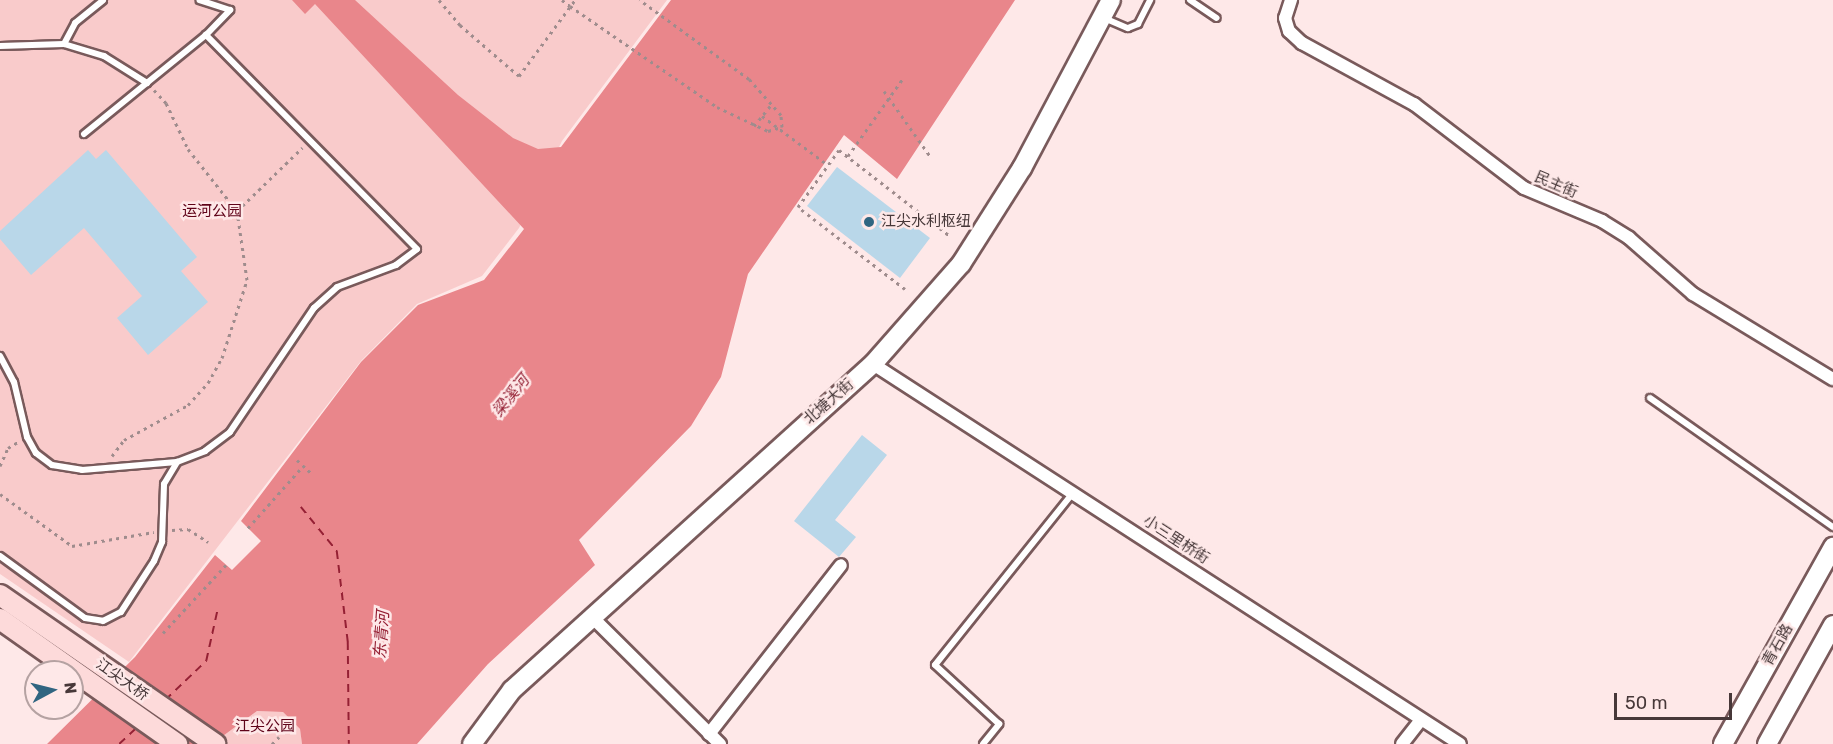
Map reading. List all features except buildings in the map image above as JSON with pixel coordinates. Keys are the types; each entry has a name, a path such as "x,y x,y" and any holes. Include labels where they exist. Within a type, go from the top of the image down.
{"main road":[{"name":"北塘大街","path":"472,744 512,690 591,616 873,364 961,264 1022,168 1111,0"},
{"name":"青石路","path":"1723,744 1833,547"},
{"name":"江尖大桥","path":"0,595 215,744"},
{"name":"江尖大桥","path":"0,619 177,744"},
{"path":"1767,744 1833,625"}],"street":[{"name":"民主街","path":"1289,4 1289,31 1302,43 1414,104 1524,188 1602,221 1629,238 1693,294 1833,379"},
{"name":"小三里桥街","path":"873,364 1460,744"},
{"path":"709,734 841,565"},
{"path":"591,616 720,744"},
{"path":"1402,744 1421,720"}],"lane":[{"path":"64,44 75,23 103,0"},
{"path":"84,134 206,35 230,10 200,0"},
{"path":"1103,17 1128,28 1138,24 1150,0"},
{"path":"1190,0 1217,18"},
{"path":"0,356 14,382 27,436 36,453 52,465 108,469 177,462 205,451 230,432 314,308 337,287 396,265 417,249 206,35"},
{"path":"0,46 64,44 104,56 147,82"},
{"path":"1650,398 1833,527"},
{"path":"0,556 85,618 103,621 121,612 138,591 162,542 164,484 177,462"},
{"path":"983,744 999,724 935,664 1074,492"}],"path":[{"path":"439,0 460,25 519,76 574,0"},
{"path":"562,0 698,94 754,126 776,132 782,127 772,104 749,79 640,0"},
{"path":"848,156 904,77"},
{"path":"108,469 124,440 188,405 222,358 248,280 237,211 188,149 166,103 147,82"},
{"path":"884,91 930,156"},
{"path":"754,126 772,104"},
{"path":"762,116 828,165"},
{"path":"237,211 310,141"},
{"path":"905,289 798,207 839,150 950,236"},
{"path":"0,466 8,448 27,436"},
{"path":"297,460 311,473"},
{"path":"248,528 303,466"},
{"path":"0,494 72,546 161,531 188,529 208,542"},
{"path":"163,633 226,564"},
{"path":"272,744 279,737"}],"green space":[{"name":"运河公园","path":"0,0 667,0 562,141 519,228 482,276 417,304 361,361 129,662 0,574"},
{"name":"江尖公园","path":"257,711 283,712 300,729 302,744 212,744"}],"water":[{"path":"292,0 355,0 458,95 513,138 538,149 561,147 671,0 1015,0 897,179 844,135 748,274 721,377 691,426 579,540 595,565 488,664 417,744 302,744 300,729 283,712 257,711 212,744 47,744 71,720 84,720 84,707 135,657 215,555 232,570 261,541 241,521 361,362 418,305 484,280 524,229 315,4 305,14"}],"ferry route":[{"path":"301,507 337,551 348,642 349,744"},
{"path":"165,700 206,661 218,607"},
{"path":"119,744 138,726"}],"place":[{"name":"江尖水利枢纽","path":"869,222"}],"water label":[{"name":"梁溪河","path":"511,396"},
{"name":"东青河","path":"382,635"}]}
